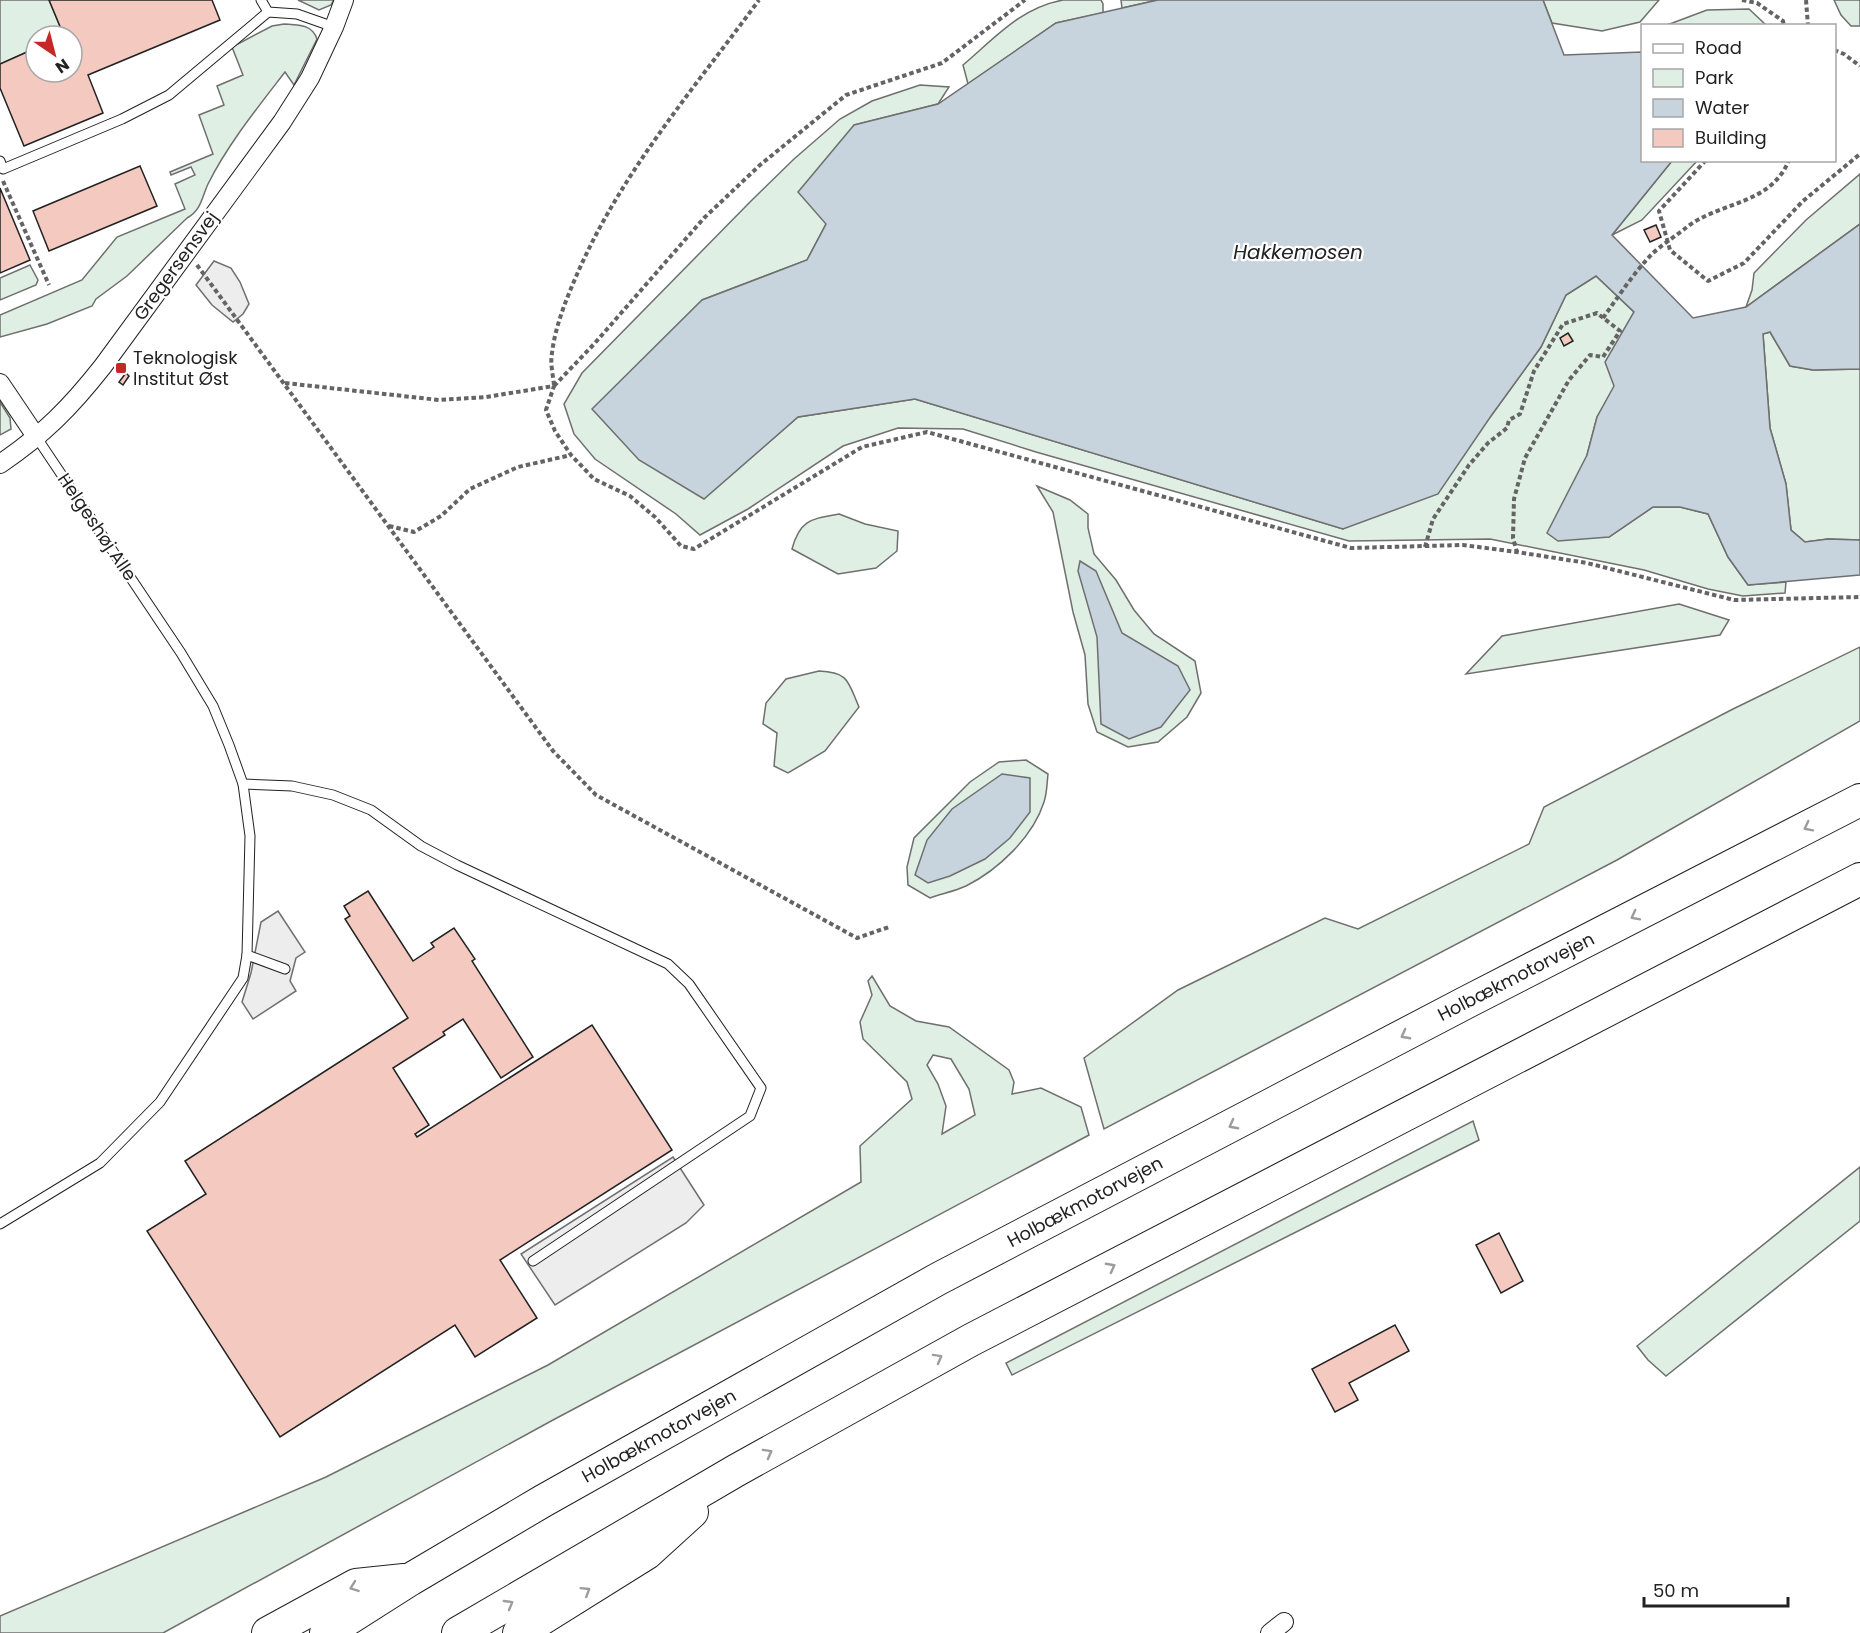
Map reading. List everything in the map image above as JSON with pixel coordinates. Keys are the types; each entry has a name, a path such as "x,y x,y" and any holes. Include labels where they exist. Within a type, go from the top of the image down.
{"highway":[{"name":"Holbækmotorvejen","path":"326,1633 411,1579 543,1501 938,1279 1860,800"},
{"path":"458,1633 737,1470 971,1340 1860,879"},
{"path":"519,1633 647,1553 737,1470"},
{"path":"268,1633 356,1585 411,1579"}],"street":[{"name":"Gregersensvej","path":"37,438 75,402 104,366 282,122 310,78 344,0"},
{"path":"0,383 37,438 0,464"}],"lane":[{"path":"261,0 268,12"},
{"path":"2,165 122,119 169,95 268,12 297,14 334,27"},
{"name":"Helgeshøj Alle","path":"0,1224 100,1163 160,1102 243,978 247,955 250,836 243,784 229,745 213,706 181,653 37,438"},
{"path":"243,784 292,786 333,795 371,810 421,846 457,865 668,964 689,984 761,1088 750,1116 533,1261"},
{"path":"247,955 285,969"}],"path":[{"path":"759,0 646,150 621,188 581,264 564,306 551,354 554,386 546,410 555,431 571,455 594,479 630,496 656,517 681,546 694,549 862,447 927,432 1351,548 1463,546 1517,552 1587,563 1734,600 1860,597"},
{"path":"285,383 439,400 497,395 554,386 595,343 704,218 760,165 846,94 942,63 1025,0"},
{"path":"1742,0 1757,3 1783,24"},
{"path":"1806,0 1808,24"},
{"path":"1836,51 1860,66"},
{"path":"1704,162 1659,212 1670,250 1708,281 1744,263 1803,201 1860,154"},
{"path":"1603,318 1651,255 1690,224 1712,213 1755,198 1778,179 1788,162"},
{"path":"2,165 1,176 49,285"},
{"path":"187,250 236,321 285,383 553,751 596,795 856,938 889,927"},
{"path":"1425,546 1433,519 1469,465 1488,443 1507,428 1509,420 1520,414 1534,371 1563,324 1597,313 1620,331 1603,357 1590,355 1569,380 1525,458 1514,499 1513,538 1517,552"},
{"path":"388,526 414,532 441,516 470,489 518,467 571,455"}],"green space":[{"path":"0,0 49,0 59,24 24,24 24,53 0,64"},
{"path":"298,0 334,0 331,5 319,10"},
{"path":"1063,0 1101,0 1103,13 1056,23 968,84 963,65 1021,17 1048,4"},
{"path":"1121,0 1158,0 1122,8"},
{"path":"1543,0 1659,0 1640,22 1602,31 1552,23"},
{"path":"1834,0 1860,0 1860,26 1851,26 1841,15"},
{"path":"1749,9 1765,24 1670,24 1707,10"},
{"path":"284,24 308,28 312,30 317,39 294,85 285,72 244,126 216,169 195,212 127,276 96,299 92,306 47,324 0,337 0,315 82,280 117,237 185,209 175,184 195,175 191,167 171,175 170,172 213,154 199,115 224,105 217,86 243,75 232,47 272,26"},
{"path":"920,85 949,87 938,104 854,125 826,224 807,260 702,300 704,498 798,417 915,399 1343,529 1491,416 1541,347 1566,295 1596,276 1634,312 1606,362 1615,386 1597,417 1587,455 1609,537 1653,507 1680,507 1708,514 1728,557 1748,585 1786,582 1785,593 1743,596 1708,589 1644,570 1490,539 1349,541 963,429 898,428 843,446 748,509 700,535 676,514 595,459 574,434 564,404 582,373 794,159 840,119 872,101"},
{"path":"1671,162 1696,162 1642,220 1612,235"},
{"path":"1860,174 1860,224 1746,307 1752,290 1754,273 1806,220"},
{"path":"30,265 38,280 36,285 0,300 0,278"},
{"path":"1770,332 1790,366 1813,370 1860,369 1860,540 1828,539 1805,542 1791,530 1786,484 1770,428 1763,334"},
{"path":"0,402 10,418 11,429 0,435"},
{"path":"1037,486 1070,500 1088,514 1088,528 1094,554 1116,580 1134,610 1154,634 1195,661 1201,693 1187,717 1158,742 1128,747 1097,732 1088,704 1085,655 1073,612 1053,512"},
{"path":"839,514 865,524 898,531 897,551 876,568 838,574 792,549 799,532 808,522"},
{"path":"1679,604 1729,620 1720,635 1466,674 1502,636"},
{"path":"1860,647 1860,721 1617,860 1104,1129 1084,1058 1178,990 1325,918 1358,929 1529,844 1544,807 1733,709"},
{"path":"819,671 842,676 849,685 859,707 825,751 788,773 774,766 777,733 763,724 766,703 786,679"},
{"path":"1026,760 1048,774 1046,792 1039,815 1032,828 1013,851 978,879 953,891 930,898 908,885 907,867 914,838 970,782 999,762"},
{"path":"872,976 890,1006 916,1021 949,1027 1009,1070 1014,1082 1012,1094 1041,1088 1081,1107 1089,1135 553,1420 163,1633 0,1633 0,1616 326,1477 548,1365 861,1182 860,1146 912,1099 907,1082 863,1039 860,1022 872,995 868,981","holes":["933,1055 951,1059 969,1089 975,1115 942,1134 946,1106 938,1084 927,1065"]},
{"path":"1473,1121 1479,1140 1012,1375 1006,1363"},
{"path":"1860,1167 1860,1221 1666,1376 1648,1360 1637,1346"}],"shaded area":[{"path":"214,261 231,268 249,304 243,314 233,322 212,305 196,285"},
{"path":"278,911 305,952 296,958 290,981 296,991 253,1019 242,1002 251,973 261,922"},
{"path":"673,1157 704,1205 686,1223 555,1305 521,1254"}],"water":[{"name":"Hakkemosen","path":"1158,0 1543,0 1564,55 1641,52 1641,162 1671,162 1612,235 1693,318 1746,307 1860,224 1860,369 1813,370 1790,366 1770,332 1763,334 1770,428 1786,484 1791,530 1805,542 1828,539 1860,540 1860,575 1748,585 1728,557 1708,514 1680,507 1653,507 1609,537 1558,541 1547,533 1587,455 1597,417 1614,386 1605,362 1634,312 1596,276 1566,295 1541,347 1438,494 1343,529 915,399 798,417 704,499 639,460 592,409 702,300 807,260 826,224 798,192 854,125 938,104 1056,23"},
{"path":"1080,561 1096,571 1122,633 1178,666 1190,690 1161,727 1129,739 1101,724 1097,637 1078,571"},
{"path":"1002,774 1030,778 1030,812 1010,838 985,859 950,876 928,883 915,875 927,840 952,809"}],"building":[{"path":"49,0 212,0 220,20 88,75 103,113 24,146 0,88 0,64 24,53 24,84 84,84 84,24 59,24"},
{"path":"140,166 157,206 49,251 33,211"},
{"path":"0,188 30,260 0,273"},
{"path":"1656,225 1661,237 1650,242 1644,230"},
{"path":"1568,333 1573,341 1564,346 1560,338"},
{"path":"126,373 129,376 123,385 119,382"},
{"path":"368,891 413,961 434,947 431,943 454,928 475,959 472,961 533,1057 501,1078 463,1019 443,1032 445,1035 393,1068 429,1125 415,1134 417,1137 592,1025 672,1150 500,1260 537,1318 475,1357 455,1325 280,1437 147,1231 206,1194 185,1161 408,1018 345,919 350,916 344,906"},
{"path":"1499,1233 1523,1281 1501,1293 1476,1245"},
{"path":"1395,1325 1409,1351 1349,1383 1358,1400 1335,1412 1312,1369"}],"place":[{"name":"Teknologisk Institut Øst","path":"121,368"}]}
